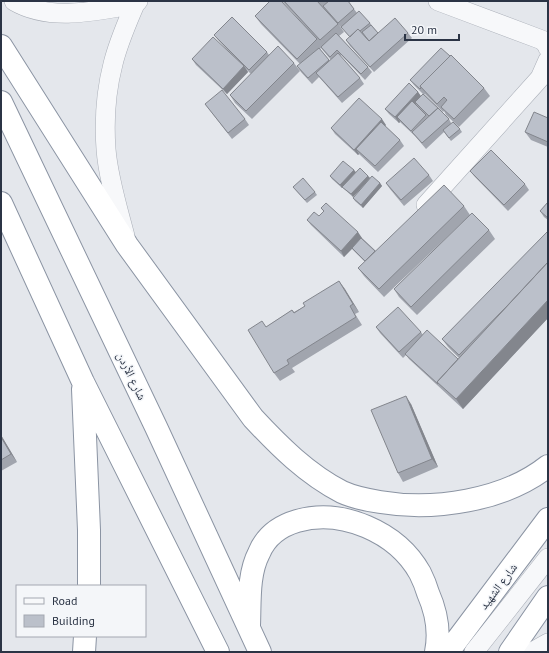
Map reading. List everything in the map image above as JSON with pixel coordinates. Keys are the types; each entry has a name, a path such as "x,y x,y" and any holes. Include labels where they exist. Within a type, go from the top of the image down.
{"highway":[{"path":"1,46 127,245 253,418 275,442 303,466 343,492 368,500 400,505 431,506 466,501 496,493 522,482 548,466"},
{"name":"شارع الأردن","path":"1,102 156,427 260,652"},
{"path":"1,203 83,382 218,652"},
{"path":"83,382 89,530 89,585"},
{"path":"249,630 252,574 258,553 269,536 285,524 310,517 330,517 351,520 390,539 413,563 420,573 432,601 438,626 436,652"},
{"name":"شارع الشهيد","path":"448,652 548,519"},
{"path":"510,652 548,598"},
{"path":"84,652 85,637"}],"street":[{"path":"14,1 41,12 65,13 100,10 136,2"},
{"path":"438,1 546,41"},
{"path":"127,245 112,186 106,150 106,107 113,64 136,2"},
{"path":"414,218 540,78 548,60"},
{"path":"474,652 548,558"},
{"path":"486,652 548,573"},
{"path":"532,652 548,643"}],"building":[{"path":"270,1 281,1 317,39 297,59 255,16"},
{"path":"284,1 317,1 338,24 320,40"},
{"path":"329,1 348,1 354,9 338,23 323,6"},
{"path":"359,11 370,23 360,31 358,29 350,37 341,27"},
{"path":"232,17 267,52 249,70 214,35"},
{"path":"395,18 408,33 370,67 346,40 358,29 369,41"},
{"path":"371,25 378,33 369,41 362,32"},
{"path":"336,33 368,67 361,74 337,50 330,57 321,47"},
{"path":"213,37 244,66 223,89 192,59"},
{"path":"278,46 294,63 246,111 230,95"},
{"path":"319,48 329,60 308,78 297,66"},
{"path":"441,48 450,56 420,86 420,89 410,80"},
{"path":"338,53 360,78 338,97 316,73"},
{"path":"451,55 484,88 454,119 441,107 447,100 444,97 437,104 420,86"},
{"path":"409,83 418,92 395,117 385,109"},
{"path":"222,90 245,119 228,133 205,104"},
{"path":"423,94 438,108 429,116 415,102"},
{"path":"359,98 382,119 354,150 331,128"},
{"path":"412,101 426,115 411,131 397,117"},
{"path":"438,108 449,119 422,143 412,132"},
{"path":"534,112 548,118 548,142 525,132"},
{"path":"381,122 400,140 375,166 356,149"},
{"path":"453,122 460,129 449,138 443,130"},
{"path":"491,150 525,184 504,205 470,171"},
{"path":"414,158 429,175 401,200 386,183"},
{"path":"343,161 354,170 340,185 330,176"},
{"path":"360,168 368,176 351,194 342,187"},
{"path":"372,176 380,183 361,205 353,198"},
{"path":"303,178 315,192 305,200 293,187"},
{"path":"444,185 464,206 379,289 358,268"},
{"path":"548,202 548,218 540,211"},
{"path":"326,203 358,232 341,251 307,220 314,212 319,216 324,211 321,208"},
{"path":"472,213 489,230 411,307 394,289"},
{"path":"547,232 548,262 459,355 442,339"},
{"path":"361,238 375,251 365,261 352,248"},
{"path":"548,262 548,300 456,399 437,382"},
{"path":"339,281 353,304 350,306 356,317 287,360 289,364 274,373 248,330 262,321 266,327 292,310 294,313 305,306 303,303"},
{"path":"398,307 421,332 399,352 376,327"},
{"path":"427,330 458,359 437,382 438,384 405,354"},
{"path":"406,396 432,459 398,473 371,410"},
{"path":"1,437 11,454 1,460"}]}
